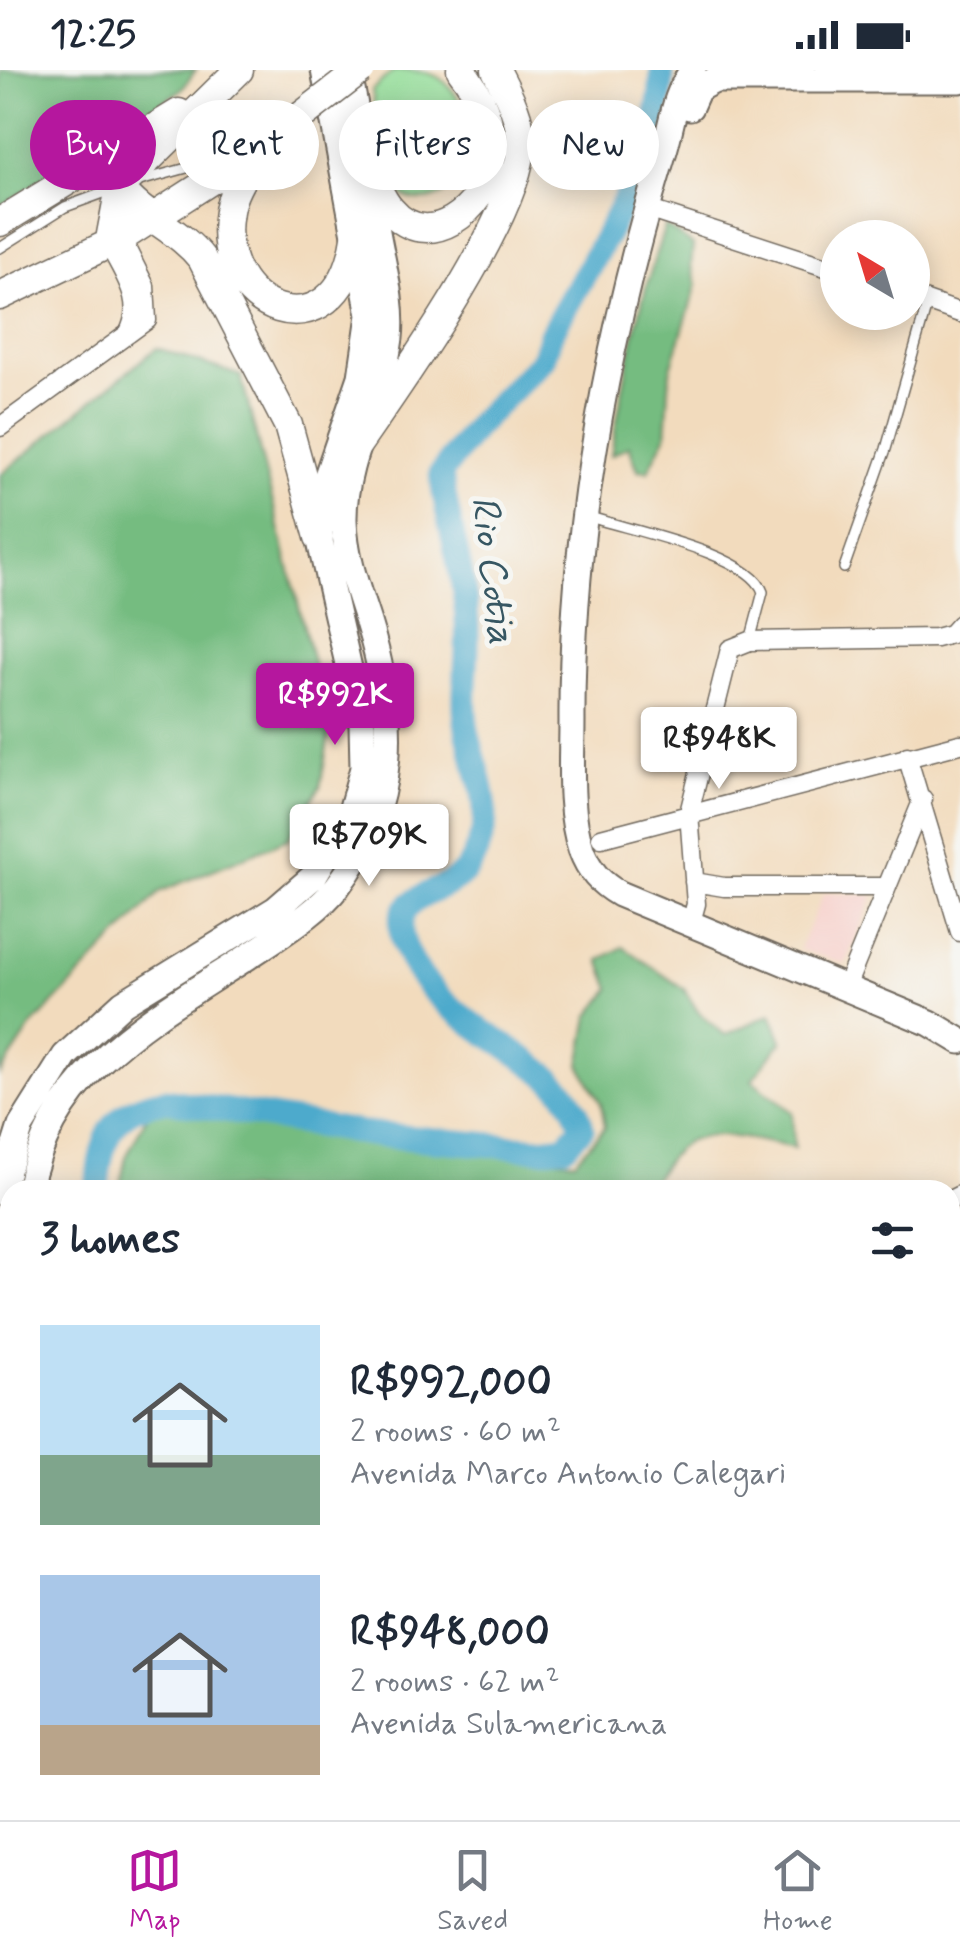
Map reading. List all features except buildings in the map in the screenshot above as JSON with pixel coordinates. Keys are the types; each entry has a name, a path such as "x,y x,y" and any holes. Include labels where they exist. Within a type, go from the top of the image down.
{"main road":[{"path":"319,537 325,482 368,344 370,315 324,70"},
{"path":"348,70 354,100"},
{"path":"319,103 361,70"},
{"path":"461,70 478,100"},
{"path":"353,452 446,309 516,181 522,140 496,70"},
{"path":"694,70 673,103 670,132 623,304 585,516 572,677 572,784 580,847 602,884 690,926 846,987 960,1041"},
{"path":"842,78 896,70"},
{"path":"156,152 238,73"},
{"path":"0,222 238,73"},
{"path":"647,209 664,190 684,140 693,96 705,82 778,74 960,80"},
{"path":"115,241 120,190"},
{"path":"4,1180 21,1126 65,1056 123,1003 276,909 314,876 337,842 362,768 362,726 319,537 288,424 210,274 188,241 150,218 123,190"},
{"path":"0,296 115,241 194,190"},
{"path":"236,190 227,222 233,264 253,293 274,307 309,310 343,285 356,238"},
{"path":"32,1180 43,1142 91,1068 176,999 299,922 334,891 360,854 377,814 389,767 390,741 378,655 347,546 344,518 353,452 385,370 391,332 371,190"},
{"path":"379,190 401,220 428,228 461,217 480,190"}],"street":[{"path":"647,209 820,266"},
{"path":"0,427 125,338 136,308 115,241"},
{"path":"930,302 960,313"},
{"path":"690,926 696,904 689,814 730,649 750,641 923,639 958,627"},
{"path":"601,838 960,744"},
{"path":"907,756 960,932"},
{"path":"846,987 923,799"},
{"path":"694,882 724,886 887,887"}],"lane":[{"path":"0,248 65,207 112,190"},
{"path":"844,568 886,449 913,330"},
{"path":"585,516 704,552 749,571 763,592 750,641"}],"shaded area":[{"path":"824,893 874,895 845,964 799,949"}],"green space":[{"path":"0,70 196,70 181,90 156,106 156,100 30,100 30,188 0,207"},
{"path":"394,70 417,71 442,80 459,100 373,100 372,90"},
{"path":"449,190 431,199 414,199 398,191"},
{"path":"665,226 693,245 691,266 697,284 670,371 666,436 648,471 638,470 629,446 611,455 633,339"},
{"path":"157,348 241,376 330,730 320,787 288,839 161,891 32,1026 0,1074 0,475"},
{"path":"623,947 684,989 698,1012 725,1035 771,1014 782,1041 752,1080 792,1112 794,1148 733,1137 701,1137 676,1150 654,1180 121,1180 126,1157 151,1108 575,1161 605,1127 601,1103 580,1065 589,1017 611,989 600,960"}],"waterway":[{"name":"Rio Cotia","path":"98,1180 106,1141 121,1118 132,1110 165,1100 369,1134 540,1149 565,1146 582,1128 572,1103 553,1081 445,1002 422,978 406,949 402,916 418,899 466,870 484,827 482,790 465,717 466,604 441,473 478,424 543,359 551,334 637,172 659,103 662,70"}]}
